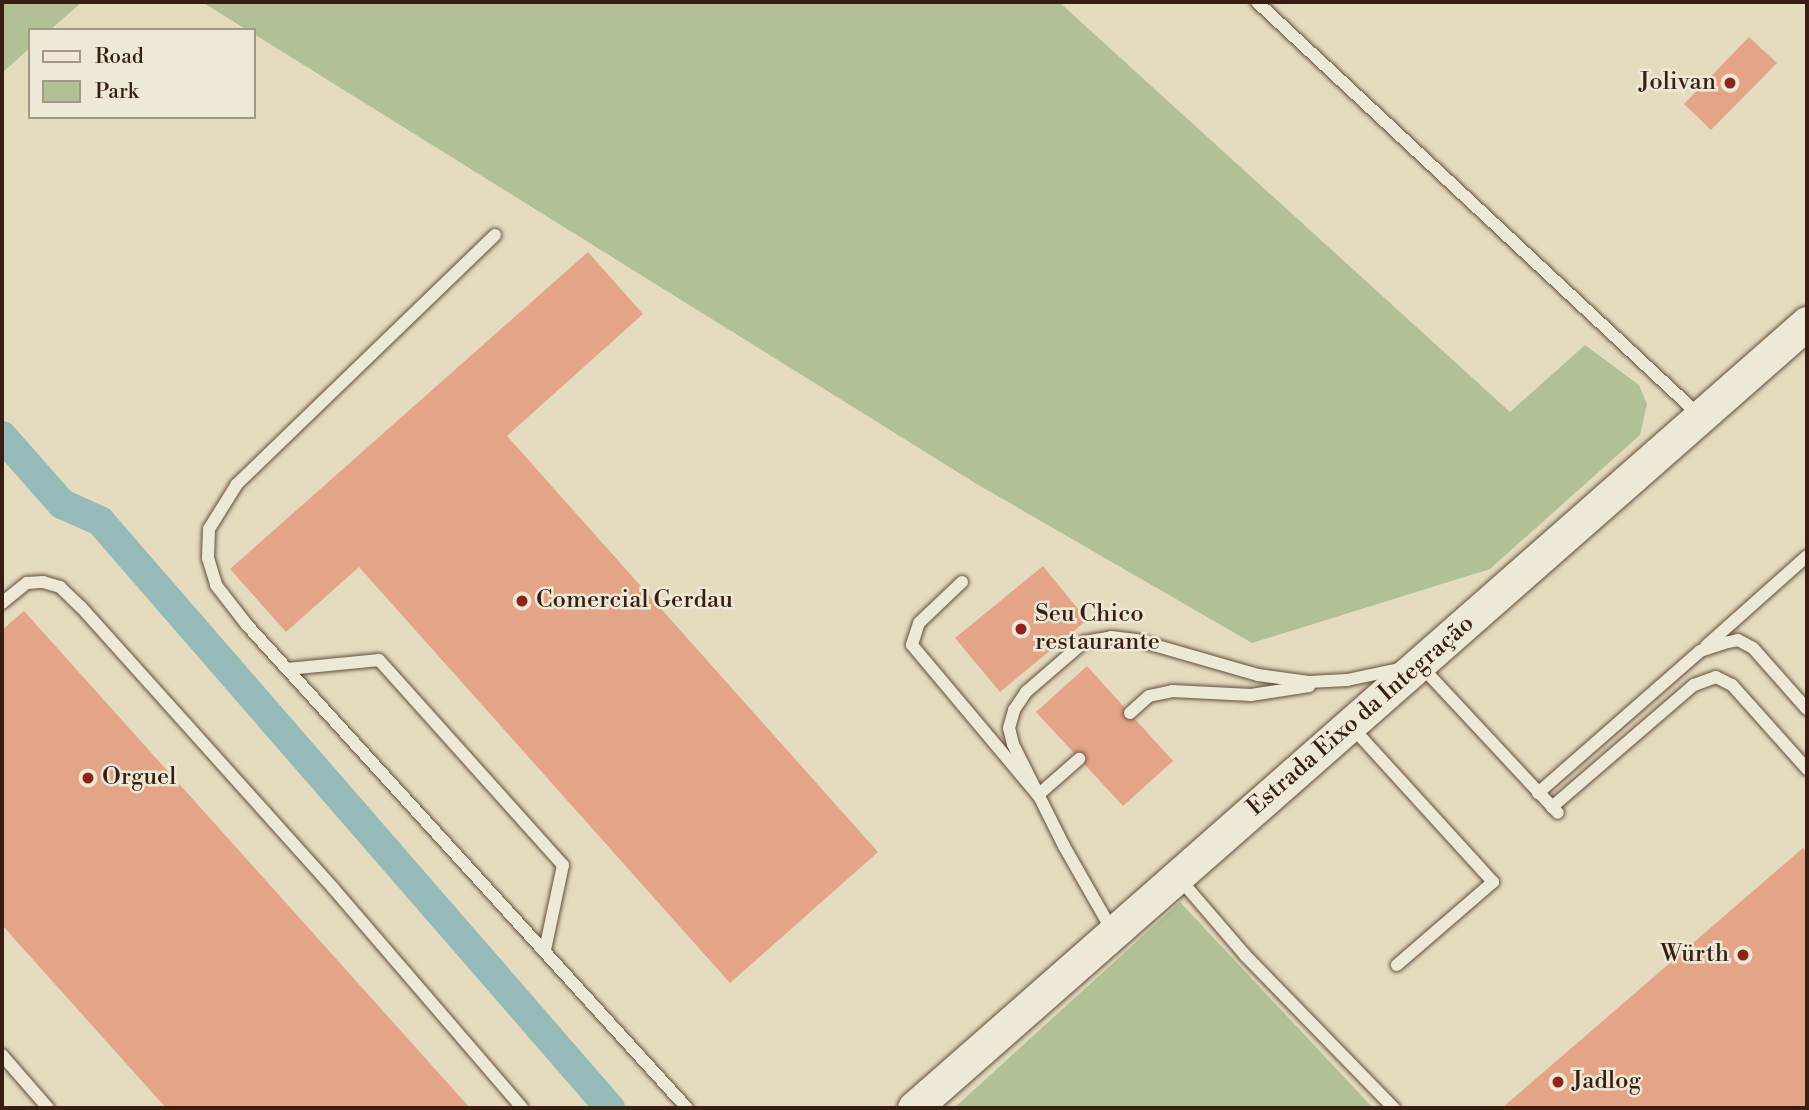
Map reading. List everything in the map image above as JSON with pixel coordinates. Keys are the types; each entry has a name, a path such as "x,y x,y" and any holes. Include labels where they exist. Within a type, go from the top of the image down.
{"main road":[{"name":"Estrada Eixo da Integração","path":"914,1108 1807,323"}],"lane":[{"path":"1257,2 1702,418"},
{"path":"495,235 237,484 209,529 208,558 216,585 247,625 687,1108"},
{"path":"1538,793 1807,556"},
{"path":"2,603 27,583 43,582 60,587 81,607 333,888 523,1108"},
{"path":"962,582 919,623 912,645 1038,795"},
{"path":"1114,933 1013,744 1009,728 1014,710 1027,692 1084,642 1111,636 1136,640 1258,675 1309,682 1347,680"},
{"path":"1700,651 1738,640 1746,644 1753,648 1807,709"},
{"path":"288,669 379,660 563,865 545,950"},
{"path":"1130,713 1149,696 1172,691 1251,695 1420,665 1555,810 1694,685 1716,677 1732,685 1807,769"},
{"path":"1350,726 1493,883 1397,965"},
{"path":"1038,795 1079,759"},
{"path":"1178,877 1245,955 1394,1108"},
{"path":"2,1055 48,1108"}],"green space":[{"path":"2,2 82,2 52,28 28,28 28,50 2,73"},
{"path":"202,2 1059,2 1510,412 1585,345 1639,385 1647,404 1640,435 1490,569 1252,643 975,483 256,35 256,28 244,28"},
{"path":"1180,902 1373,1108 954,1108"}],"building":[{"name":"Jolivan","path":"1749,37 1777,63 1711,130 1684,104"},
{"name":"Comercial Gerdau","path":"588,252 643,314 507,436 878,852 730,983 359,567 286,632 230,569"},
{"name":"Seu Chico restaurante","path":"1043,566 1087,620 1000,692 955,638"},
{"name":"Orguel","path":"24,611 470,1108 166,1108 2,925 2,630"},
{"path":"1087,666 1173,761 1123,806 1036,712"},
{"name":"Würth","path":"1803,848 1807,853 1807,1108 1502,1108"}],"waterway":[{"path":"2,436 62,504 100,521 610,1108"}],"place":[{"name":"Jolivan","path":"1730,83"},
{"name":"Comercial Gerdau","path":"522,601"},
{"name":"Seu Chico restaurante","path":"1021,629"},
{"name":"Orguel","path":"88,778"},
{"name":"Würth","path":"1743,955"},
{"name":"Jadlog","path":"1558,1082"}]}
